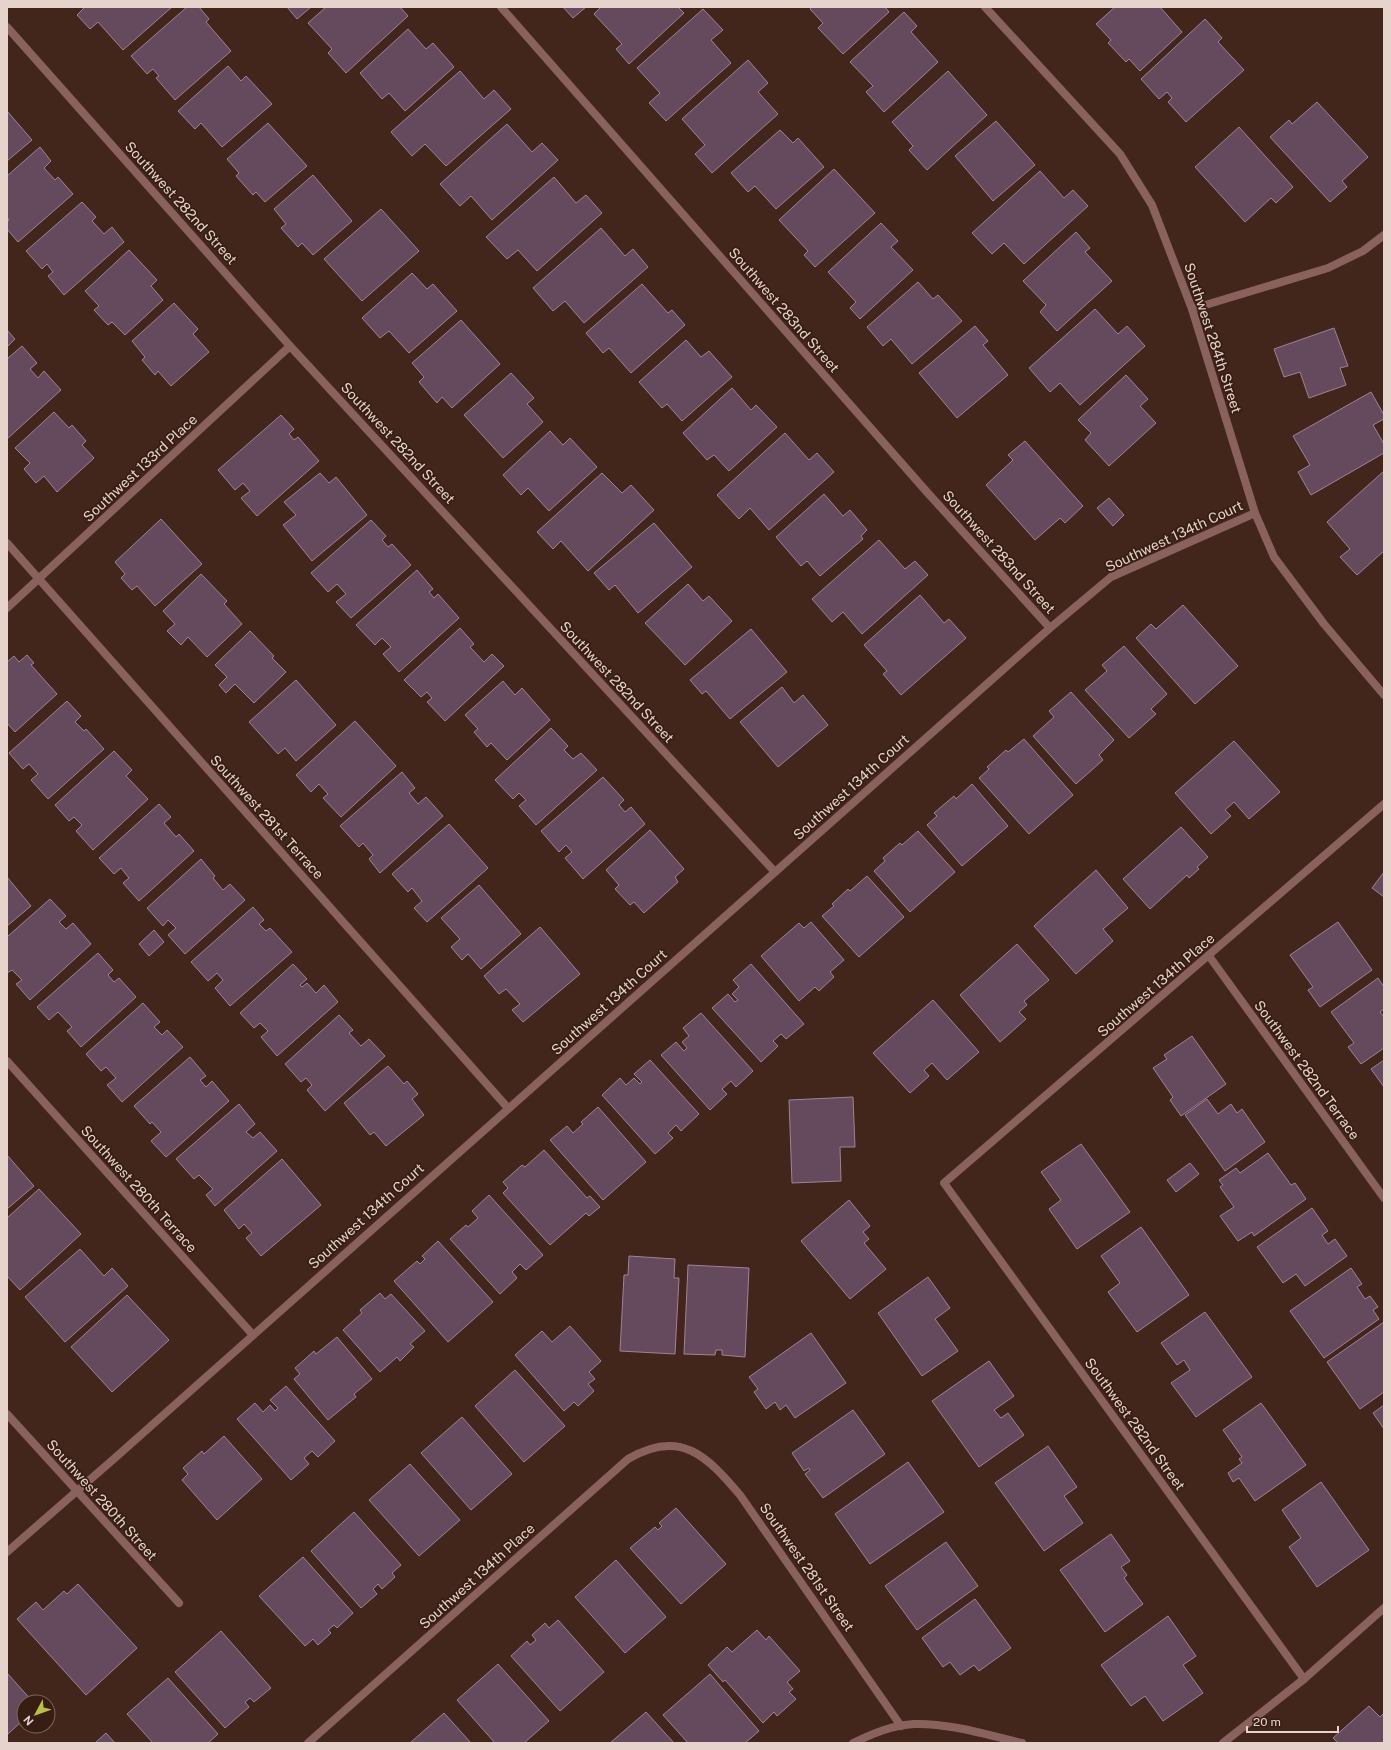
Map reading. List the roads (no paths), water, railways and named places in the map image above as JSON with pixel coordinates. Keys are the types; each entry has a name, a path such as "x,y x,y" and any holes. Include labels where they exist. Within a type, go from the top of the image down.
{"street":[{"name":"Southwest 283nd Street","path":"501,7 921,486 1050,628"},
{"name":"Southwest 284th Street","path":"986,7 1120,154 1152,206 1192,309 1255,513 1274,557 1324,624 1384,695"},
{"name":"Southwest 282nd Street","path":"7,27 290,346 775,872"},
{"path":"1192,309 1328,268 1363,251 1384,235"},
{"name":"Southwest 133rd Place","path":"7,608 290,346"},
{"name":"Southwest 134th Court","path":"7,1552 77,1492 252,1334 1050,628 1111,577 1255,513"},
{"name":"Southwest 281st Terrace","path":"7,543 508,1108"},
{"name":"Southwest 134th Place","path":"944,1184 1384,804"},
{"name":"Southwest 282nd Terrace","path":"1209,956 1384,1198"},
{"name":"Southwest 280th Terrace","path":"7,1061 252,1334"},
{"name":"Southwest 282nd Street","path":"944,1184 1304,1679"},
{"name":"Southwest 280th Street","path":"7,1414 179,1603"},
{"name":"Southwest 134th Place","path":"308,1743 628,1459 640,1452 656,1447 672,1446"},
{"name":"Southwest 281st Street","path":"672,1446 685,1448 696,1452 709,1461 740,1495 901,1726"},
{"path":"1223,1743 1304,1679 1384,1608"},
{"path":"853,1743 874,1733 913,1724 934,1724 1022,1743"}]}
